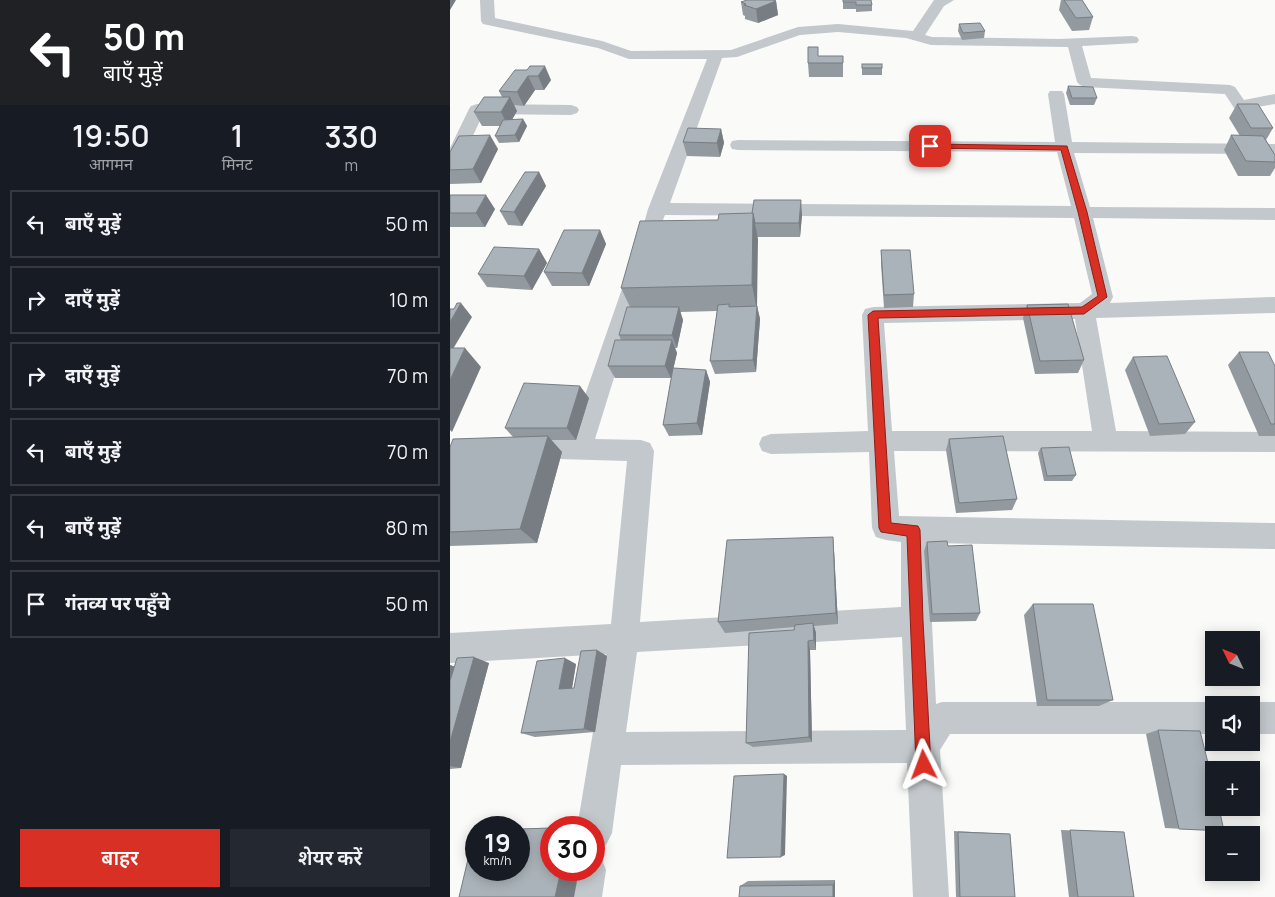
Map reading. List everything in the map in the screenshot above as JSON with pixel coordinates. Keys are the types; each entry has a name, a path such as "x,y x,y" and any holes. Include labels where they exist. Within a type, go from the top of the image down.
{"street":[{"path":"487,0 488,21 602,45 629,54 732,54 798,31 838,28 907,34 931,41 1074,42 1132,40"},
{"path":"916,37 938,3 947,0"},
{"path":"1074,42 1085,82 1230,90 1240,105 1275,99"},
{"path":"579,449 657,209 716,54"},
{"path":"1056,94 1064,147 1103,297 1084,310"},
{"path":"450,166 477,109 571,110"},
{"path":"738,145 1275,149"},
{"path":"657,209 1275,214"},
{"path":"1275,305 873,315 886,528 1275,536"},
{"path":"1084,310 1106,442"},
{"path":"771,444 880,441 1275,442"},
{"path":"500,446 641,451 624,639 597,816"},
{"path":"914,530 916,621 931,897"},
{"path":"450,648 916,621"},
{"path":"923,746 942,718 1205,718"},
{"path":"1260,718 1275,718"},
{"path":"607,749 923,746"},
{"path":"584,897 586,881"}],"building":[{"path":"747,0 776,1 756,9 741,2"},
{"path":"843,0 871,0 872,5 856,5 856,2 843,2"},
{"path":"1064,0 1082,0 1093,17 1076,18"},
{"path":"980,23 985,31 963,33 959,24"},
{"path":"808,47 818,47 818,56 843,56 843,63 808,63"},
{"path":"862,64 882,64 882,68 862,68"},
{"path":"530,66 545,66 538,76 528,76 517,92 499,91 515,70 527,70"},
{"path":"1068,86 1093,87 1097,98 1072,98"},
{"path":"484,97 510,97 501,112 474,112"},
{"path":"1237,104 1258,104 1273,128 1251,128"},
{"path":"523,119 515,135 495,136 503,120"},
{"path":"688,128 721,129 717,143 683,142"},
{"path":"490,135 473,169 450,170 450,152 459,136"},
{"path":"1231,135 1263,136 1275,155 1275,162 1246,161"},
{"path":"525,172 539,172 514,212 500,211"},
{"path":"450,195 486,195 476,213 450,213"},
{"path":"754,200 801,200 799,223 755,223 752,213"},
{"path":"753,213 752,285 621,288 640,221 718,220 719,214"},
{"path":"564,230 600,230 582,273 544,272"},
{"path":"494,247 539,249 524,276 478,274"},
{"path":"881,250 910,250 914,294 884,295"},
{"path":"457,303 461,303 450,322 450,309 454,309"},
{"path":"729,304 729,307 757,306 753,360 710,361 718,305"},
{"path":"1068,304 1084,360 1040,361 1027,305"},
{"path":"627,307 679,307 672,335 619,335"},
{"path":"615,340 672,340 665,366 608,366"},
{"path":"450,348 465,348 450,380"},
{"path":"1239,352 1268,352 1275,366 1275,424 1271,424"},
{"path":"1167,356 1195,422 1159,424 1133,357"},
{"path":"673,368 706,370 697,423 663,425"},
{"path":"524,383 580,386 567,428 505,428"},
{"path":"548,436 520,529 450,532 450,447 453,439"},
{"path":"1003,436 1017,499 959,503 949,439"},
{"path":"1069,447 1076,475 1047,476 1041,448"},
{"path":"833,537 836,613 718,622 727,540"},
{"path":"947,541 948,546 972,545 980,613 932,614 927,542"},
{"path":"1033,604 1093,604 1113,700 1047,700"},
{"path":"813,623 814,640 808,641 809,737 746,743 749,633 794,630 795,625"},
{"path":"597,650 584,729 521,733 537,661 565,658 559,689 574,688 581,651"},
{"path":"474,657 450,742 450,681 457,658"},
{"path":"1158,730 1200,731 1208,761 1205,761 1205,816 1221,816 1223,826 1205,826 1205,830 1179,829"},
{"path":"784,774 781,857 727,858 734,776"},
{"path":"540,828 540,881 559,881 555,897 459,897 465,872 465,881 530,881 530,829"},
{"path":"1070,830 1124,832 1134,897 1078,897"},
{"path":"958,832 1010,834 1015,897 960,897"},
{"path":"833,885 833,897 739,897 740,886"}],"route":[{"path":"924,765 916,621 914,530 886,528 873,315 1084,310 1103,297 1064,147 930,146"}]}
